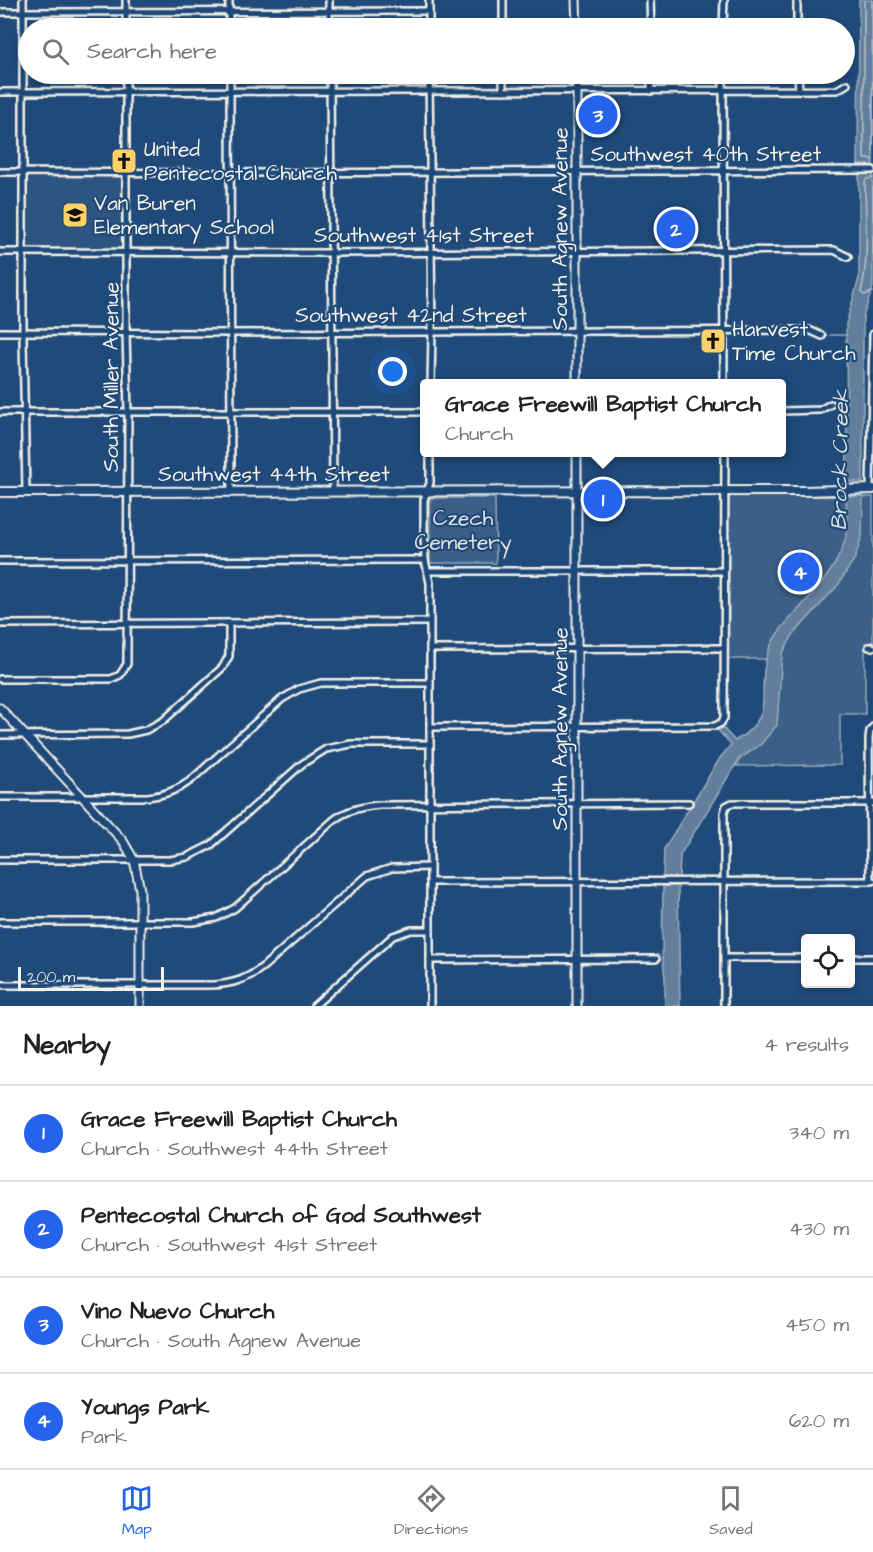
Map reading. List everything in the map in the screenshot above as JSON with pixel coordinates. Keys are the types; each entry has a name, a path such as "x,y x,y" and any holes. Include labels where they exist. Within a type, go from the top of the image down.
{"main road":[{"name":"Southwest 44th Street","path":"0,492 872,489"}],"street":[{"path":"23,0 23,18"},
{"path":"126,0 126,18"},
{"path":"229,0 229,18"},
{"path":"329,0 329,18"},
{"path":"429,0 429,18"},
{"path":"503,0 503,18"},
{"path":"576,0 576,18"},
{"path":"651,0 651,18"},
{"path":"723,18 724,0"},
{"path":"797,0 797,18"},
{"path":"0,12 429,11"},
{"path":"23,84 26,492"},
{"name":"South Miller Avenue","path":"0,679 107,679 118,676 127,664 129,412 126,332 126,84"},
{"path":"231,84 231,491"},
{"path":"330,84 333,492"},
{"path":"429,84 432,252 431,379"},
{"path":"503,84 503,91"},
{"name":"South Agnew Avenue","path":"577,84 577,379"},
{"path":"651,84 651,91"},
{"path":"723,84 724,379"},
{"path":"799,84 799,90"},
{"path":"0,92 837,90 847,84"},
{"name":"Southwest 40th Street","path":"0,172 873,170"},
{"name":"Southwest 41st Street","path":"0,252 834,250 848,256"},
{"name":"Southwest 42nd Street","path":"0,332 809,330 822,336"},
{"path":"872,337 872,489"},
{"path":"786,411 820,410 831,404"},
{"path":"0,412 420,412"},
{"path":"430,457 430,483 424,500 425,560 429,571 430,622 430,1006"},
{"name":"South Agnew Avenue","path":"577,457 577,1006"},
{"path":"430,727 715,726 722,723 724,718 725,457"},
{"path":"0,561 425,560"},
{"path":"429,571 724,571"},
{"path":"0,624 430,622"},
{"path":"0,735 128,734 153,727 163,721 223,667 229,656 230,623"},
{"path":"430,649 723,648"},
{"path":"0,797 147,797 163,795 175,791 190,781 282,699 306,686 329,683 430,683"},
{"path":"0,708 123,842 134,860 141,890 140,1006"},
{"path":"430,882 872,881 868,739 872,728"},
{"path":"0,860 179,859 204,850 218,840 302,764 326,748 351,744 430,744"},
{"path":"0,922 193,922 216,918 235,908 342,815 372,805 689,803"},
{"path":"724,1006 723,881 726,806 732,803 871,803"},
{"path":"0,985 222,984 246,978 264,966 367,876 392,868 430,867"},
{"path":"314,1006 393,936 411,930 430,930"},
{"path":"430,960 656,958"},
{"path":"724,958 801,958"},
{"path":"855,958 873,958"}],"shaded area":[{"name":"Van Buren Elementary School","path":"119,175 124,181 124,244 120,249 33,250 28,248 26,244 26,182 28,178 31,176"}],"green space":[{"path":"733,495 873,497 873,642 865,643 865,714 840,714 840,765 736,766 740,759 761,744 780,663 766,659 727,659 726,502"},
{"name":"Czech Cemetery","path":"430,498 495,498 496,563 430,563"}],"water":[{"path":"859,0 873,0 873,165 858,165"},
{"name":"Brock Creek","path":"859,172 873,172 873,287 863,317 863,482 847,482 846,324 859,278"},
{"name":"Brock Creek","path":"846,496 863,496 862,536 855,558 838,585 793,635 782,654 777,725 761,744 739,759 680,855 679,878 663,878 664,849 720,758 731,745 718,730 723,728 735,741 757,722 763,703 764,670 772,643 829,573 841,552 847,529"},
{"path":"663,886 678,886 680,1006 665,1006 662,952"}],"waterway":[{"path":"830,335 847,335"},
{"path":"838,404 846,404"}],"place":[{"name":"Vino Nuevo Church","path":"598,115"},
{"name":"United Pentecostal Church","path":"124,161"},
{"name":"Van Buren Elementary School","path":"75,215"},
{"name":"Pentecostal Church of God Southwest","path":"676,229"},
{"name":"Harvest Time Church","path":"713,341"},
{"name":"Grace Freewill Baptist Church","path":"603,499"},
{"name":"Youngs Park","path":"800,572"}]}
